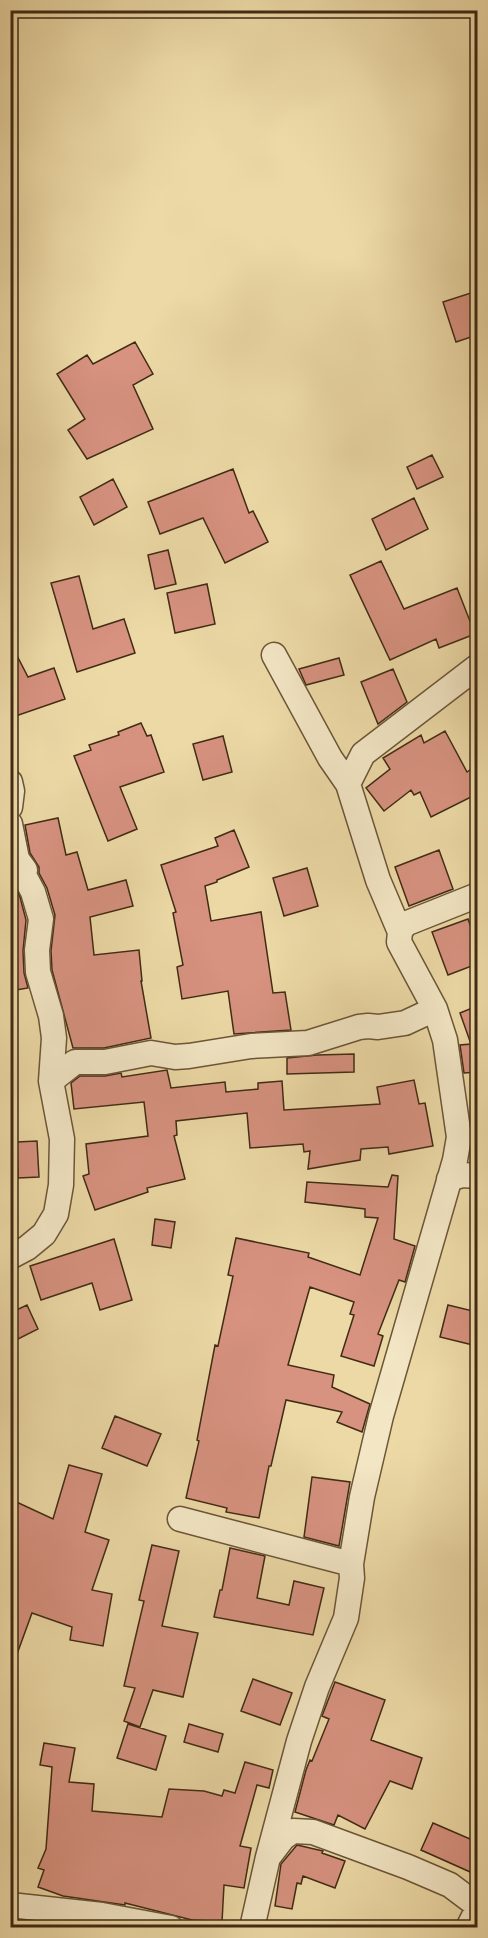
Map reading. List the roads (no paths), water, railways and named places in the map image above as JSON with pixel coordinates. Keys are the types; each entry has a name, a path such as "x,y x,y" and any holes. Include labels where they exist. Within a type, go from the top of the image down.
{"street":[{"path":"274,655 330,758 348,784 378,880 400,932"},
{"path":"348,784 363,754 477,666"},
{"path":"10,782 12,791 10,807"},
{"path":"10,824 18,869 33,892 40,919 37,950 38,972 51,1016 54,1038 51,1081 62,1139 61,1185 56,1214 44,1234 27,1248 10,1257"},
{"path":"252,1928 268,1857 303,1730 317,1687 346,1618 352,1578 351,1564 362,1497 381,1416 455,1160 459,1137 445,1040 435,1009 399,942 400,932 405,924 477,896"},
{"path":"51,1081 75,1062 105,1062 151,1053 175,1057 189,1056 251,1046 308,1043 359,1027 405,1023 435,1009"},
{"path":"448,1179 462,1175 477,1176"},
{"path":"180,1519 351,1564"},
{"path":"268,1857 283,1838 293,1831 313,1832 408,1866 450,1885 477,1907 468,1928"},
{"path":"10,1905 102,1915 171,1928"}]}
